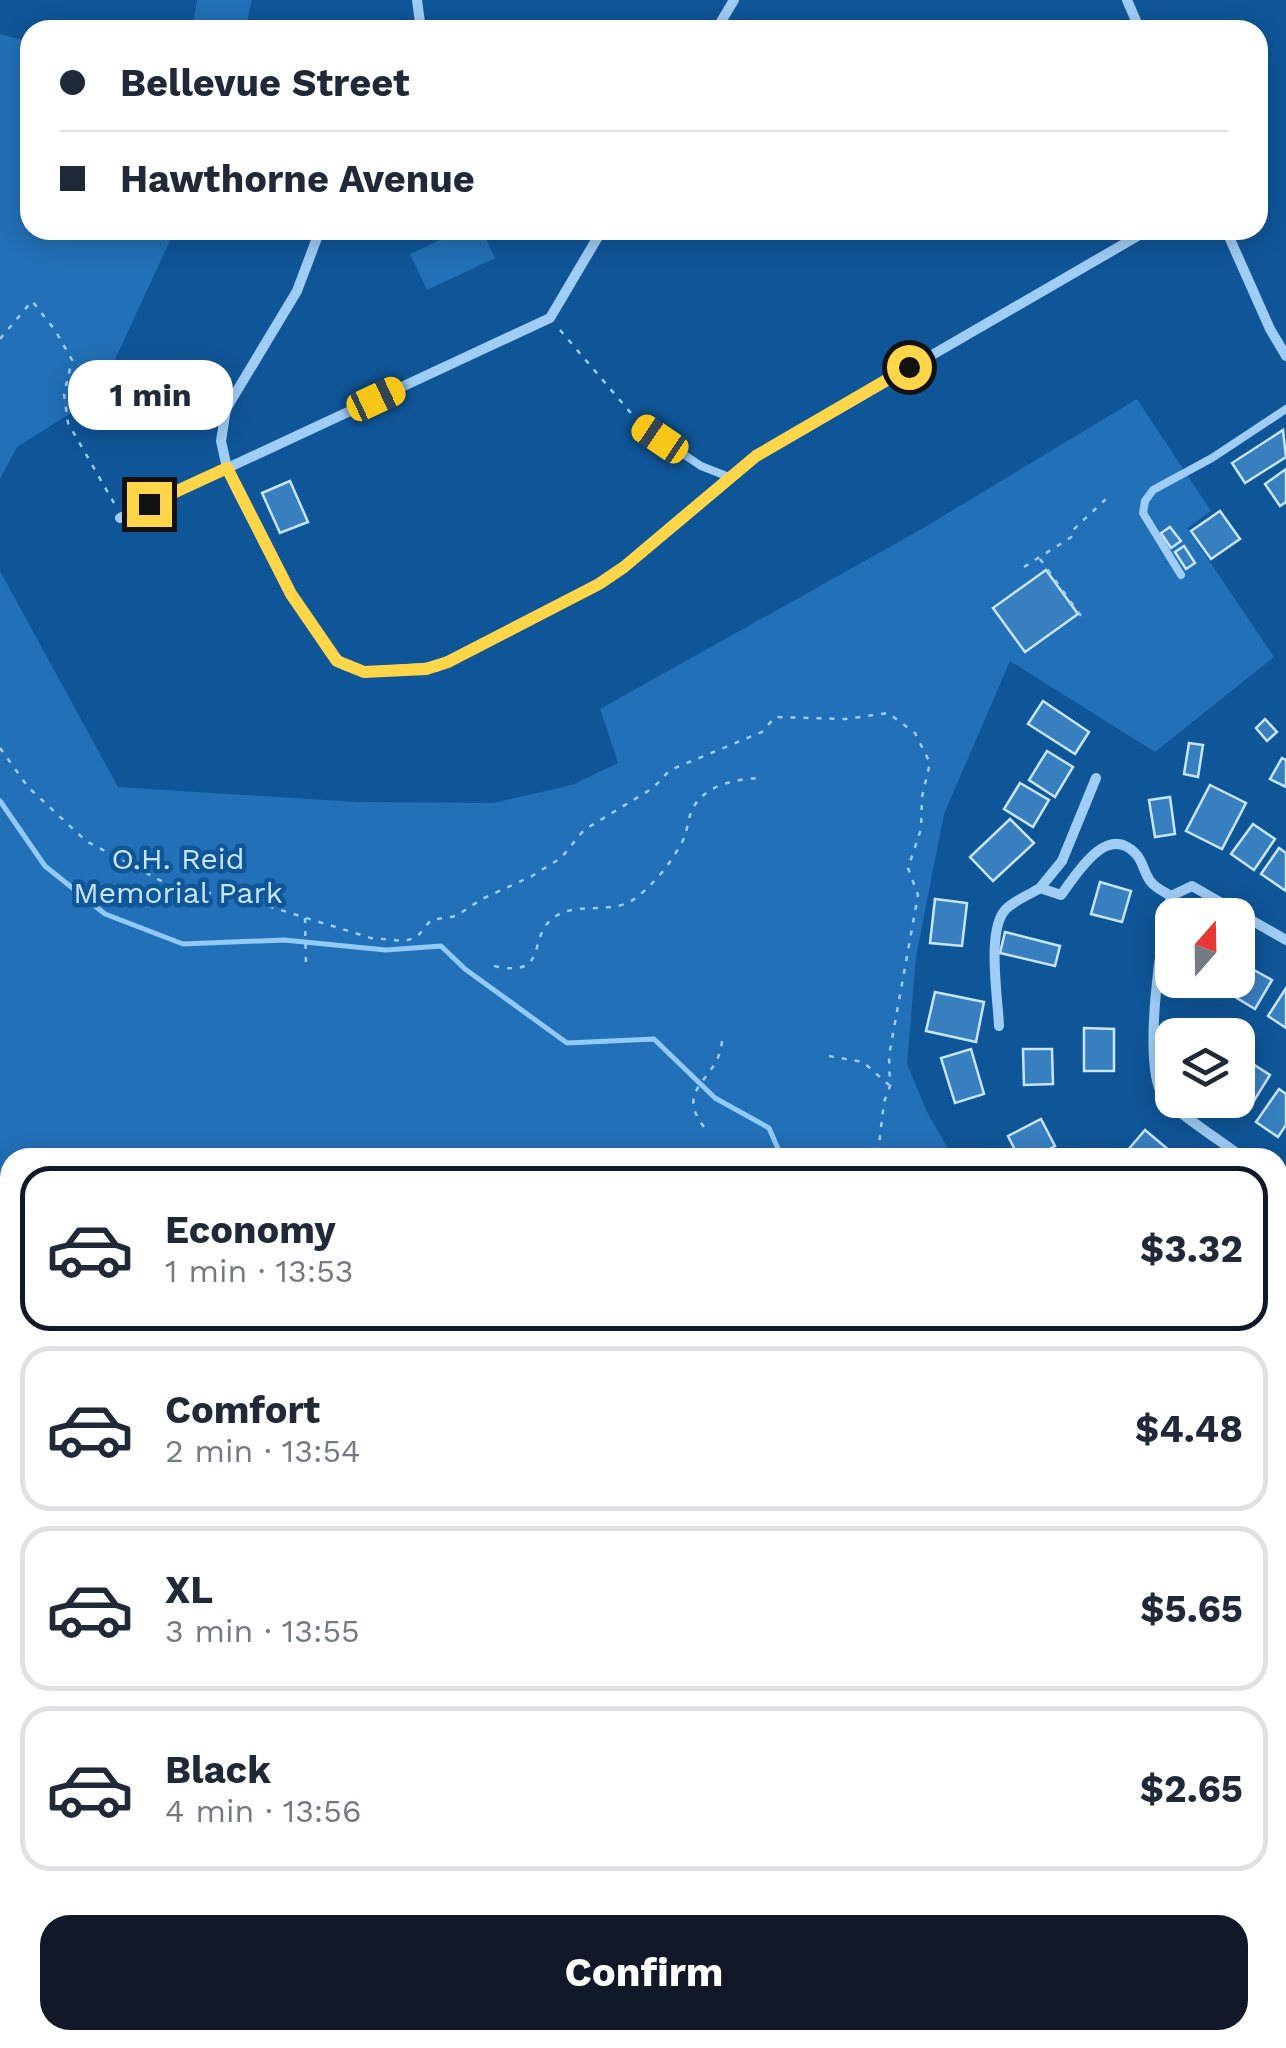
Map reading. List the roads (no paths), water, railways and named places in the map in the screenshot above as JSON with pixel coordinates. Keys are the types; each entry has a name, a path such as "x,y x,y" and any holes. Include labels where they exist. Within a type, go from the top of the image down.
{"street":[{"path":"316,240 297,291 222,418 221,440 227,468 282,578 337,661 364,672 436,666 599,584 756,456 1131,240"},
{"path":"120,518 550,318 596,240"},
{"path":"1230,240 1286,356"},
{"path":"1000,1026 994,937 1002,912 1040,888 1062,861 1096,778"},
{"path":"1040,888 1060,894 1090,856 1106,846 1121,844 1135,852 1152,884 1171,896"},
{"path":"1171,896 1192,886 1286,940"},
{"path":"1171,896 1158,952 1155,1075 1163,1097 1230,1148"}],"lane":[{"path":"1181,575 1143,513 1145,501 1153,490 1212,458 1286,409"},
{"path":"643,427 701,466 729,478"}],"waterway":[{"path":"0,801 45,866 105,914 183,944 284,940 386,950 441,946 465,969 567,1043 654,1039 715,1098 769,1128 778,1148"}],"park label":[{"name":"O.H. Reid Memorial Park","path":"178,876"}]}
